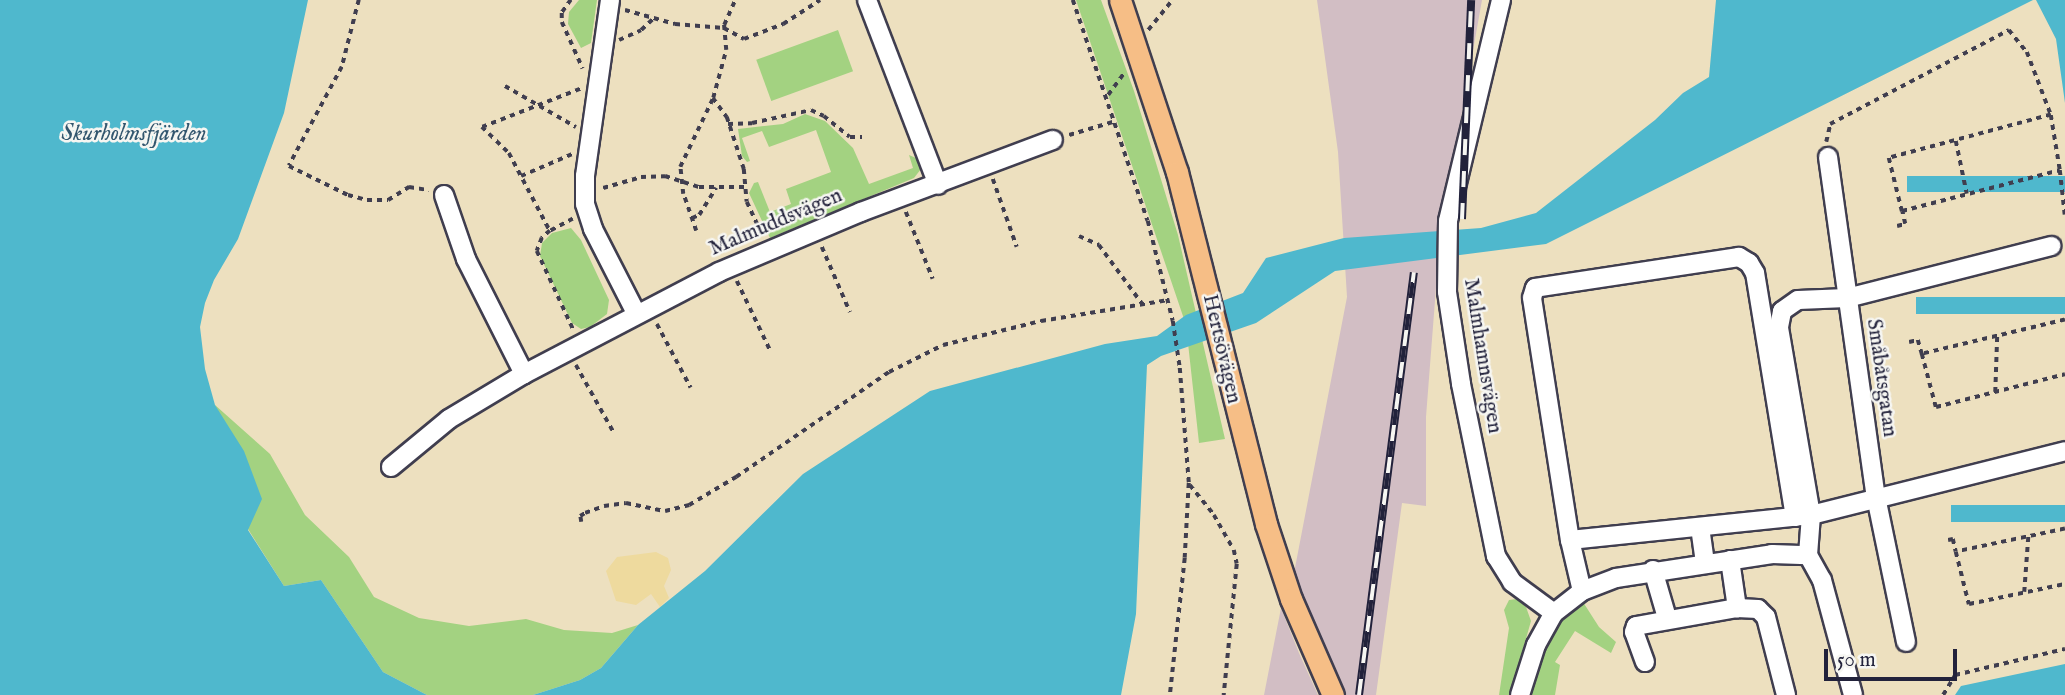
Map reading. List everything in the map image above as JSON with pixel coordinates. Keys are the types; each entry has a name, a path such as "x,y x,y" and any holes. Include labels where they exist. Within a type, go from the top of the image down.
{"main road":[{"name":"Hertsövägen","path":"1120,0 1166,134 1255,486 1291,599 1333,695"}],"street":[{"path":"867,0 938,185"},
{"name":"Malmhamnsvägen","path":"1500,0 1448,221 1445,268 1461,384 1496,556 1513,582 1554,613"},
{"path":"614,5 585,176 585,204 593,229 636,313"},
{"name":"Malmuddsvägen","path":"391,467 449,419 524,374 636,313 719,272 861,212 1053,140"},
{"name":"Småbåtsgatan","path":"1828,157 1876,497 1906,642"},
{"path":"444,195 467,259 524,374"},
{"path":"1853,695 1822,580 1808,555 1779,318 1789,304 1798,300 1847,298 2051,246"},
{"path":"1582,591 1570,540 1532,293 1535,288 1739,257 1749,263 1755,273 1803,516"},
{"path":"1570,540 1803,516 2065,451"},
{"path":"1700,527 1706,563"},
{"path":"1520,695 1536,645 1554,613 1582,591 1616,578 1653,570 1772,554 1808,555"},
{"path":"1730,560 1737,608"},
{"path":"1653,570 1667,618"},
{"path":"1645,662 1634,632 1636,626 1667,618 1737,608 1758,609 1766,617 1786,695"}],"path":[{"path":"359,0 342,67 289,166 348,195 367,200 388,200 409,187 444,195"},
{"path":"572,0 562,13 562,22 581,67 589,76"},
{"path":"696,231 680,167 713,98 726,50 723,29 735,0"},
{"path":"614,5 675,24 723,29 740,39 751,38 783,24 820,0"},
{"path":"1073,0 1116,121 1168,300 1178,353 1189,483 1185,558 1170,695"},
{"path":"614,42 641,30 655,17"},
{"path":"1828,157 1826,140 1830,124 2009,30 2026,52 2051,115 2065,215"},
{"path":"505,86 580,131"},
{"path":"550,231 509,153 482,127 587,86"},
{"path":"713,98 722,107 744,169 744,187 767,245"},
{"path":"728,124 810,110 824,116 850,137 862,137"},
{"path":"1897,226 1905,224 1889,158 2051,115"},
{"path":"1053,140 1116,121"},
{"path":"1956,141 1967,194"},
{"path":"522,176 577,152"},
{"path":"991,173 1017,247"},
{"path":"1902,211 2060,173"},
{"path":"594,190 641,177 665,176 699,187 744,187"},
{"path":"692,218 699,215 716,188"},
{"path":"904,207 933,279"},
{"path":"576,336 538,255 540,242 550,231 577,217"},
{"path":"1079,236 1099,245 1143,305"},
{"path":"819,242 850,312"},
{"path":"736,279 770,349"},
{"path":"581,522 580,516 584,513 604,506 626,503 665,510 689,505 736,477 889,372 943,345 1041,321 1168,300"},
{"path":"655,320 691,388"},
{"path":"1922,354 2065,320"},
{"path":"1995,392 1997,337"},
{"path":"1909,342 1918,340 1936,407 2065,374"},
{"path":"575,363 613,431"},
{"path":"1189,483 1214,515 1234,550 1237,564 1224,695"},
{"path":"1956,552 2065,530"},
{"path":"2024,592 2028,537"},
{"path":"1948,540 1953,539 1969,604 2065,584"},
{"path":"1943,695 1955,675 2065,649"}],"shaded area":[{"path":"1317,0 1482,0 1440,236 1426,417 1426,506 1402,503 1376,695 1346,695 1316,631 1294,573 1347,297 1338,152"},
{"path":"1281,608 1299,653 1318,695 1264,695"}],"green space":[{"path":"579,0 597,0 591,43 581,48 568,24 569,12"},
{"path":"1076,0 1101,0 1134,91 1178,235 1225,439 1199,443 1186,325"},
{"path":"838,30 853,71 771,101 756,60"},
{"path":"805,114 825,121 853,148 869,184 913,168 909,155 916,158 921,169 914,178 770,238 749,193 754,183 758,182 770,212 791,204 786,189 831,172 816,130 769,147 762,131 742,138 750,161 747,162 742,156 738,129 783,124"},
{"path":"571,228 581,240 609,300 607,314 590,327 581,329 572,323 540,256 542,243 552,233"},
{"path":"215,405 270,454 305,515 349,557 374,597 419,618 469,626 526,619 564,630 612,633 638,625 601,668 580,680 533,695 427,695 383,672 321,580 284,586 248,529"},
{"path":"1517,599 1526,607 1531,621 1510,695 1499,695 1509,628 1504,610 1509,600"},
{"path":"1583,602 1599,627 1616,642 1611,653 1575,631 1555,662 1560,665 1555,695 1530,695 1543,650 1561,621"}],"sand":[{"path":"656,552 668,558 671,570 664,586 669,598 660,607 651,594 636,605 616,601 606,571 617,557"}],"water":[{"name":"Skurholmsfjärden","path":"0,0 308,0 284,113 238,239 214,280 205,303 200,327 205,369 215,405 244,451 262,499 248,530 284,586 321,580 383,672 427,695 0,695"},
{"path":"1716,0 2033,0 1546,244 1335,271 1256,323 1161,356 1147,365 1136,614 1121,695 533,695 580,680 601,668 638,625 705,571 803,474 930,391 1105,344 1157,336 1186,315 1243,293 1266,258 1344,238 1481,228 1536,213 1655,120 1683,93 1709,77"},
{"path":"2036,0 2065,0 2065,103 2056,39"},
{"path":"1907,176 2065,176 2065,192 1907,192"},
{"path":"1916,297 2065,297 2065,314 1916,314"},
{"path":"1951,505 2065,505 2065,522 1951,522"},
{"path":"2065,664 2065,695 1955,695 1961,686"}],"railway":[{"path":"1462,219 1471,0"},
{"path":"1359,695 1414,273"}]}
